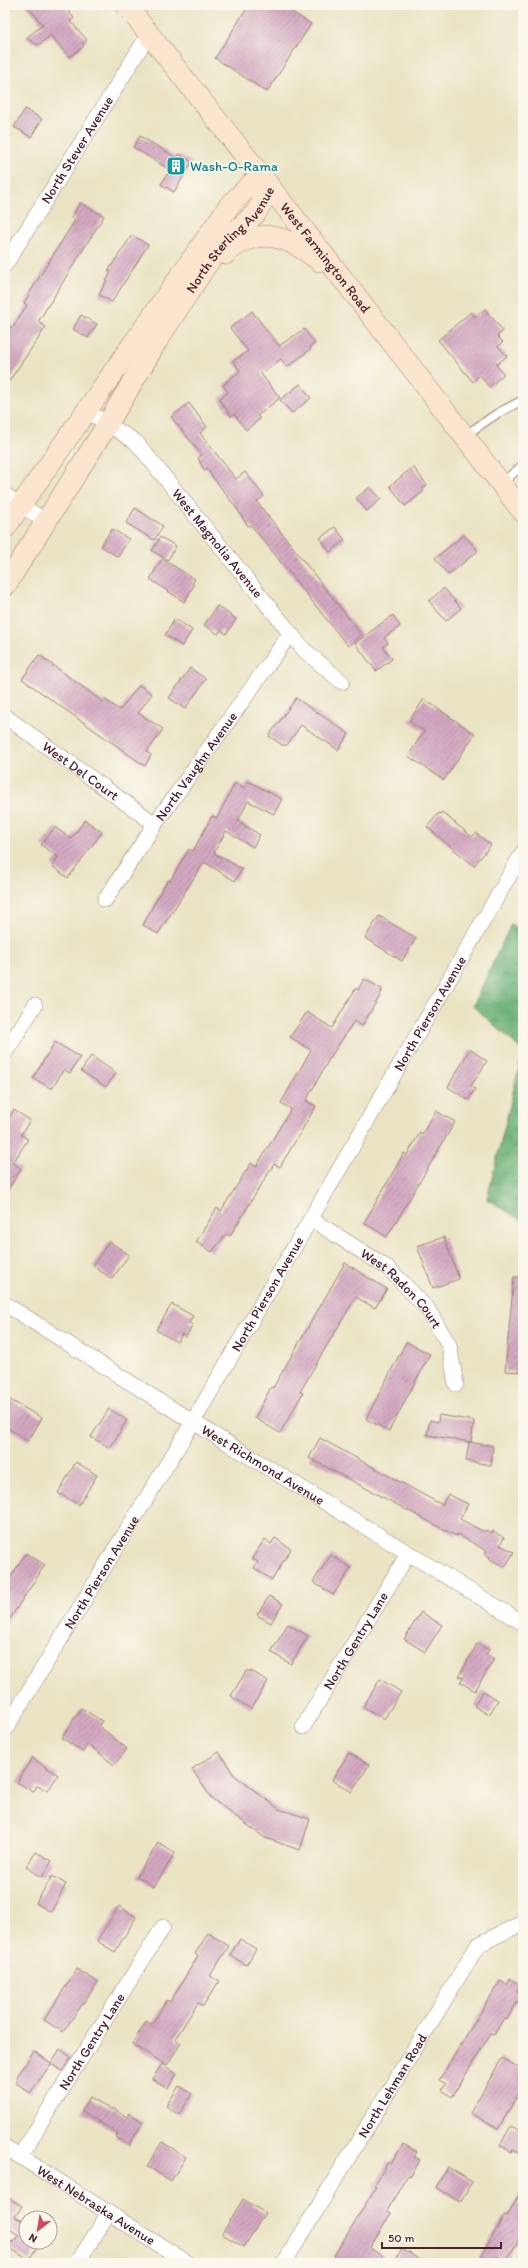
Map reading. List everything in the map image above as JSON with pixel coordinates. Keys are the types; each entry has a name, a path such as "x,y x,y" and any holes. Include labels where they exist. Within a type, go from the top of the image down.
{"main road":[{"name":"West Farmington Road","path":"126,5 353,292 523,512"},
{"name":"North Sterling Avenue","path":"5,528 13,500 87,411 229,206 251,184 270,188 256,213 218,249 157,341 47,522 5,586"},
{"path":"157,341 207,274 225,253 240,242 253,237 271,236 295,243 325,264 353,292"}],"street":[{"name":"North Stever Avenue","path":"5,265 149,34"},
{"name":"West Magnolia Avenue","path":"87,411 136,442 290,634 312,658 342,682"},
{"path":"13,500 47,522"},
{"name":"North Vaughn Avenue","path":"105,900 155,824 290,634"},
{"name":"West Del Court","path":"6,717 155,824"},
{"name":"North Pierson Avenue","path":"5,1730 193,1422 523,852"},
{"path":"5,1053 35,1005"},
{"name":"West Radon Court","path":"311,1219 388,1268 427,1308 449,1345 456,1384"},
{"name":"West Richmond Avenue","path":"5,1304 193,1422 523,1623"},
{"name":"North Gentry Lane","path":"303,1727 408,1554"},
{"name":"North Lehman Road","path":"284,2263 478,1945 520,1926"},
{"name":"North Gentry Lane","path":"20,2156 163,1927"},
{"name":"West Nebraska Avenue","path":"5,2147 108,2214 188,2263"},
{"path":"77,2263 108,2214"}],"lane":[{"path":"464,436 498,413 523,400"},
{"path":"501,484 523,465"}],"green space":[{"path":"511,924 523,933 523,1051 473,1006"},
{"path":"523,1051 523,1221 487,1199"}],"building":[{"path":"26,5 63,5 74,18 70,21 87,40 82,44 84,46 69,57 51,35 38,45 26,38 43,25"},
{"path":"249,5 281,5 311,24 267,92 215,58"},
{"path":"25,109 42,119 31,137 14,127"},
{"name":"Wash-O-Rama","path":"140,136 177,158 179,154 192,162 174,192 161,184 170,170 133,147"},
{"path":"80,203 104,216 38,322 46,327 5,387 5,335 11,326 13,327 27,305 24,303 75,220 71,218"},
{"path":"132,235 148,245 112,302 99,295 111,272 108,271"},
{"path":"485,309 503,331 497,336 503,342 498,346 507,356 496,365 504,374 489,387 480,375 473,382 438,340 471,312 475,317"},
{"path":"252,311 279,346 304,329 315,343 310,347 311,349 287,367 281,359 261,374 280,398 257,416 260,419 246,430 234,414 231,416 219,399 228,392 223,385 240,371 233,361 248,351 230,328"},
{"path":"81,315 97,324 88,338 73,329"},
{"path":"300,384 311,398 292,413 280,400"},
{"path":"189,403 207,427 200,433 236,479 245,472 264,496 257,502 362,635 348,646 255,530 250,525 248,526 206,468 204,470 198,458 202,455 171,417"},
{"path":"413,467 427,485 422,489 424,491 405,506 390,486"},
{"path":"370,487 381,499 367,511 356,498"},
{"path":"135,508 163,526 154,540 126,523"},
{"path":"335,527 345,540 330,552 320,538"},
{"path":"112,529 129,539 118,557 101,546"},
{"path":"464,535 478,551 448,575 435,558"},
{"path":"160,537 176,546 168,560 152,551"},
{"path":"162,559 195,579 192,584 194,585 184,602 150,579"},
{"path":"444,588 461,608 446,621 429,601"},
{"path":"217,606 236,619 226,634 221,630 218,634 204,625"},
{"path":"393,615 400,626 384,638 388,643 383,647 392,659 376,671 355,643"},
{"path":"175,619 192,630 182,646 165,635"},
{"path":"39,655 103,702 105,700 120,710 139,685 152,694 138,713 163,729 147,752 151,755 145,766 22,679"},
{"path":"190,668 206,679 185,709 169,698"},
{"path":"296,698 349,734 338,750 301,725 287,745 282,745 269,736"},
{"path":"424,699 475,734 444,780 408,756 424,731 409,721"},
{"path":"248,781 282,799 274,814 248,801 238,821 260,835 253,847 226,831 214,853 242,869 235,881 204,862 158,934 143,925 162,889 168,880 170,881 189,849 193,851 212,816 217,818 235,783 245,788"},
{"path":"442,812 472,837 476,833 491,845 474,866 427,827 439,813 440,814"},
{"path":"85,820 102,832 68,878 52,866 58,857 41,845 55,827 71,839"},
{"path":"379,916 416,938 402,961 365,938"},
{"path":"364,979 382,989 381,994 362,1026 354,1021 328,1061 306,1101 316,1106 280,1167 274,1164 230,1236 226,1234 212,1252 196,1242 217,1208 221,1211 251,1163 256,1167 291,1109 281,1103 311,1050 290,1037 307,1012 332,1028 356,988 358,990"},
{"path":"55,1042 80,1057 70,1073 64,1069 52,1089 33,1078"},
{"path":"470,1049 487,1061 471,1086 475,1089 468,1100 448,1087"},
{"path":"91,1056 116,1073 106,1087 81,1071"},
{"path":"14,1110 30,1120 21,1135 28,1139 13,1163 21,1169 5,1195 5,1124"},
{"path":"436,1111 455,1122 387,1237 364,1223 404,1153 407,1155 420,1132 422,1134"},
{"path":"444,1237 459,1279 433,1288 417,1246"},
{"path":"109,1241 129,1255 112,1279 93,1266"},
{"path":"345,1263 387,1289 375,1308 356,1297 300,1392 303,1393 280,1433 255,1418 271,1387 273,1388"},
{"path":"514,1277 523,1277 523,1372 505,1371"},
{"path":"172,1304 193,1316 189,1323 193,1325 186,1337 182,1334 177,1342 156,1330"},
{"path":"406,1342 430,1354 389,1431 366,1419"},
{"path":"5,1397 42,1418 28,1441 5,1426"},
{"path":"109,1409 127,1420 110,1448 91,1437"},
{"path":"439,1415 474,1421 471,1442 427,1435 430,1420 438,1422"},
{"path":"320,1438 442,1505 448,1494 468,1504 460,1519 484,1532 486,1530 492,1533 493,1531 504,1538 500,1545 514,1552 505,1567 489,1559 490,1557 485,1554 487,1551 457,1534 456,1536 309,1458"},
{"path":"469,1442 493,1446 491,1465 466,1461"},
{"path":"76,1462 97,1475 79,1505 58,1493"},
{"path":"275,1538 291,1549 272,1580 254,1568 258,1562 252,1558 265,1539 271,1544"},
{"path":"26,1553 45,1565 5,1626 5,1586"},
{"path":"331,1555 351,1568 333,1595 313,1582"},
{"path":"269,1596 283,1604 271,1623 257,1615"},
{"path":"421,1612 442,1625 425,1652 404,1639"},
{"path":"288,1624 308,1636 291,1664 271,1652"},
{"path":"477,1644 489,1650 486,1655 494,1659 475,1691 460,1682 463,1678 459,1676"},
{"path":"246,1671 251,1671 268,1681 251,1709 231,1696"},
{"path":"380,1679 401,1692 384,1719 363,1707"},
{"path":"483,1691 498,1700 489,1715 474,1706"},
{"path":"81,1708 102,1721 99,1726 127,1749 114,1765 88,1744 83,1752 62,1738"},
{"path":"219,1752 234,1775 279,1809 310,1819 300,1850 265,1838 211,1798 192,1769"},
{"path":"349,1753 369,1765 352,1792 332,1780"},
{"path":"32,1758 58,1775 48,1791 37,1786 33,1792 17,1782"},
{"path":"158,1843 175,1853 154,1887 137,1876"},
{"path":"36,1852 52,1861 42,1877 26,1867"},
{"path":"52,1876 66,1884 51,1912 36,1903"},
{"path":"119,1906 136,1917 115,1952 97,1941"},
{"path":"208,1933 229,1946 210,1976 219,1981 203,2006 198,2003 175,2039 181,2043 167,2065 132,2044 146,2021 152,2024 167,2000 170,2002 198,1956 195,1954"},
{"path":"240,1939 256,1949 246,1965 230,1955"},
{"path":"77,1969 98,1982 63,2032 44,2020"},
{"path":"510,1979 521,1985 517,1991 522,1994 507,2019 504,2018 494,2035 491,2033 452,2097 442,2090 446,2084 439,2080 500,1981 507,1985"},
{"path":"60,2049 71,2057 62,2071 51,2064 30,2093 15,2082 18,2079 16,2078 34,2051 51,2063"},
{"path":"502,2058 523,2070 523,2086 498,2129 470,2113"},
{"path":"162,2064 177,2074 168,2088 152,2079"},
{"path":"179,2086 192,2094 179,2115 166,2106"},
{"path":"90,2097 112,2110 113,2108 127,2117 129,2113 143,2122 129,2145 116,2137 118,2134 82,2111"},
{"path":"511,2126 523,2132 523,2155 513,2150 511,2152 500,2145"},
{"path":"162,2142 186,2157 171,2181 147,2166"},
{"path":"403,2144 417,2152 414,2157 420,2160 411,2176 408,2175 387,2210 391,2213 370,2248 392,2263 346,2263 334,2256 376,2187 374,2186 388,2162 391,2164"},
{"path":"448,2167 472,2182 460,2202 436,2187"},
{"path":"523,2188 523,2233 506,2261 497,2256 493,2263 477,2263 504,2216 507,2217"},
{"path":"5,2196 22,2206 18,2210 15,2217 18,2219 18,2234 8,2228 5,2233"},
{"path":"243,2199 265,2213 244,2247 222,2234"},
{"path":"18,2236 18,2250 35,2250 29,2260 5,2245 5,2242 14,2242"},
{"path":"402,2249 425,2263 393,2263"}],"place":[{"name":"Wash-O-Rama","path":"176,166"}]}
